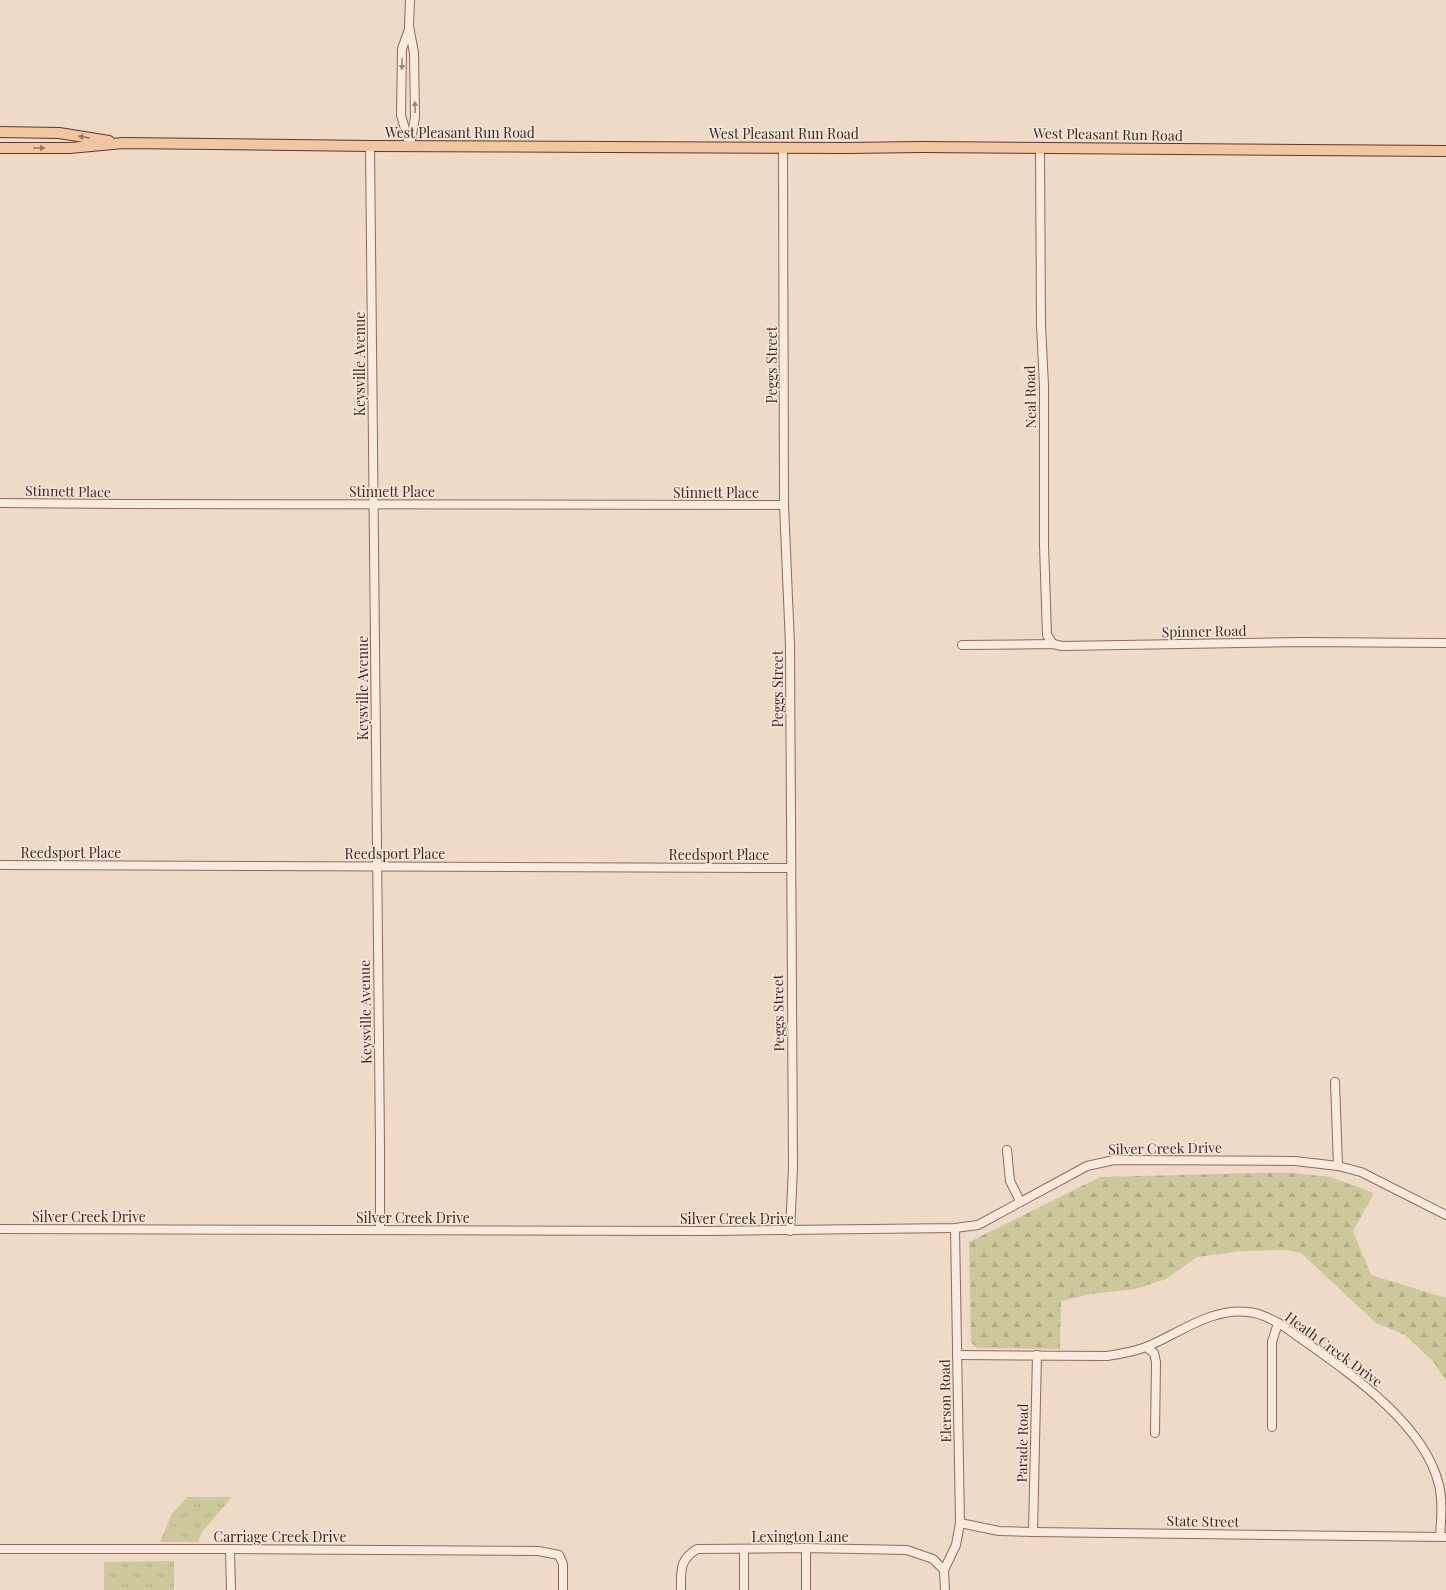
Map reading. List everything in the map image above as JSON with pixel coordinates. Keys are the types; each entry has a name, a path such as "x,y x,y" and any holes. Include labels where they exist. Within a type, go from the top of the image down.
{"main road":[{"name":"West Pleasant Run Road","path":"0,132 59,132 123,143"},
{"name":"West Pleasant Run Road","path":"0,148 70,148 123,143 370,146 1446,151"}],"street":[{"path":"410,0 410,26 414,52 415,118 410,146"},
{"path":"410,26 402,49 401,115 410,146"},
{"name":"Keysville Avenue","path":"370,146 380,1230"},
{"name":"Peggs Street","path":"783,147 784,505 790,644 790,868 793,1168 790,1231"},
{"name":"Neal Road","path":"1040,148 1046,635 1053,644"},
{"name":"Stinnett Place","path":"0,503 784,505"},
{"name":"Spinner Road","path":"962,644 1053,644 1062,646 1302,642 1446,643"},
{"name":"Reedsport Place","path":"0,865 376,865 790,868"},
{"path":"1334,1082 1338,1166"},
{"path":"1007,1150 1010,1181 1020,1201"},
{"name":"Silver Creek Drive","path":"0,1230 790,1231 955,1228 978,1225 1087,1166 1114,1160 1295,1160 1338,1166 1361,1172 1446,1215"},
{"name":"Elerson Road","path":"944,1570 956,1545 960,1524 955,1228"},
{"name":"Heath Creek Drive","path":"957,1355 1107,1356 1127,1353 1146,1347 1204,1319 1225,1312 1248,1312 1267,1317 1278,1323 1379,1397 1420,1444 1431,1464 1439,1485 1443,1537"},
{"path":"1272,1427 1272,1342 1278,1323"},
{"path":"1146,1347 1154,1353 1156,1362 1155,1433"},
{"name":"Parade Road","path":"1033,1532 1036,1355"},
{"name":"State Street","path":"960,1524 999,1531 1033,1532 1443,1537"},
{"path":"806,1548 806,1590"},
{"name":"Lexington Lane","path":"681,1590 681,1570 687,1555 697,1550 806,1548 907,1550 933,1559 944,1570"},
{"name":"Carriage Creek Drive","path":"0,1549 538,1551 559,1555 563,1564 563,1590"},
{"path":"230,1549 231,1590"},
{"path":"744,1549 744,1590"},
{"path":"944,1570 945,1590"}],"green space":[{"path":"1293,1173 1331,1177 1374,1193 1353,1231 1371,1275 1446,1298 1446,1380 1432,1360 1405,1335 1376,1323 1301,1253 1286,1250 1241,1251 1197,1257 1166,1279 1135,1289 1092,1294 1061,1301 1060,1349 977,1348 971,1342 969,1242 1100,1177"},
{"path":"187,1497 232,1497 202,1532 198,1542 160,1542 172,1514"},
{"path":"174,1561 174,1590 104,1590 104,1562"}]}
